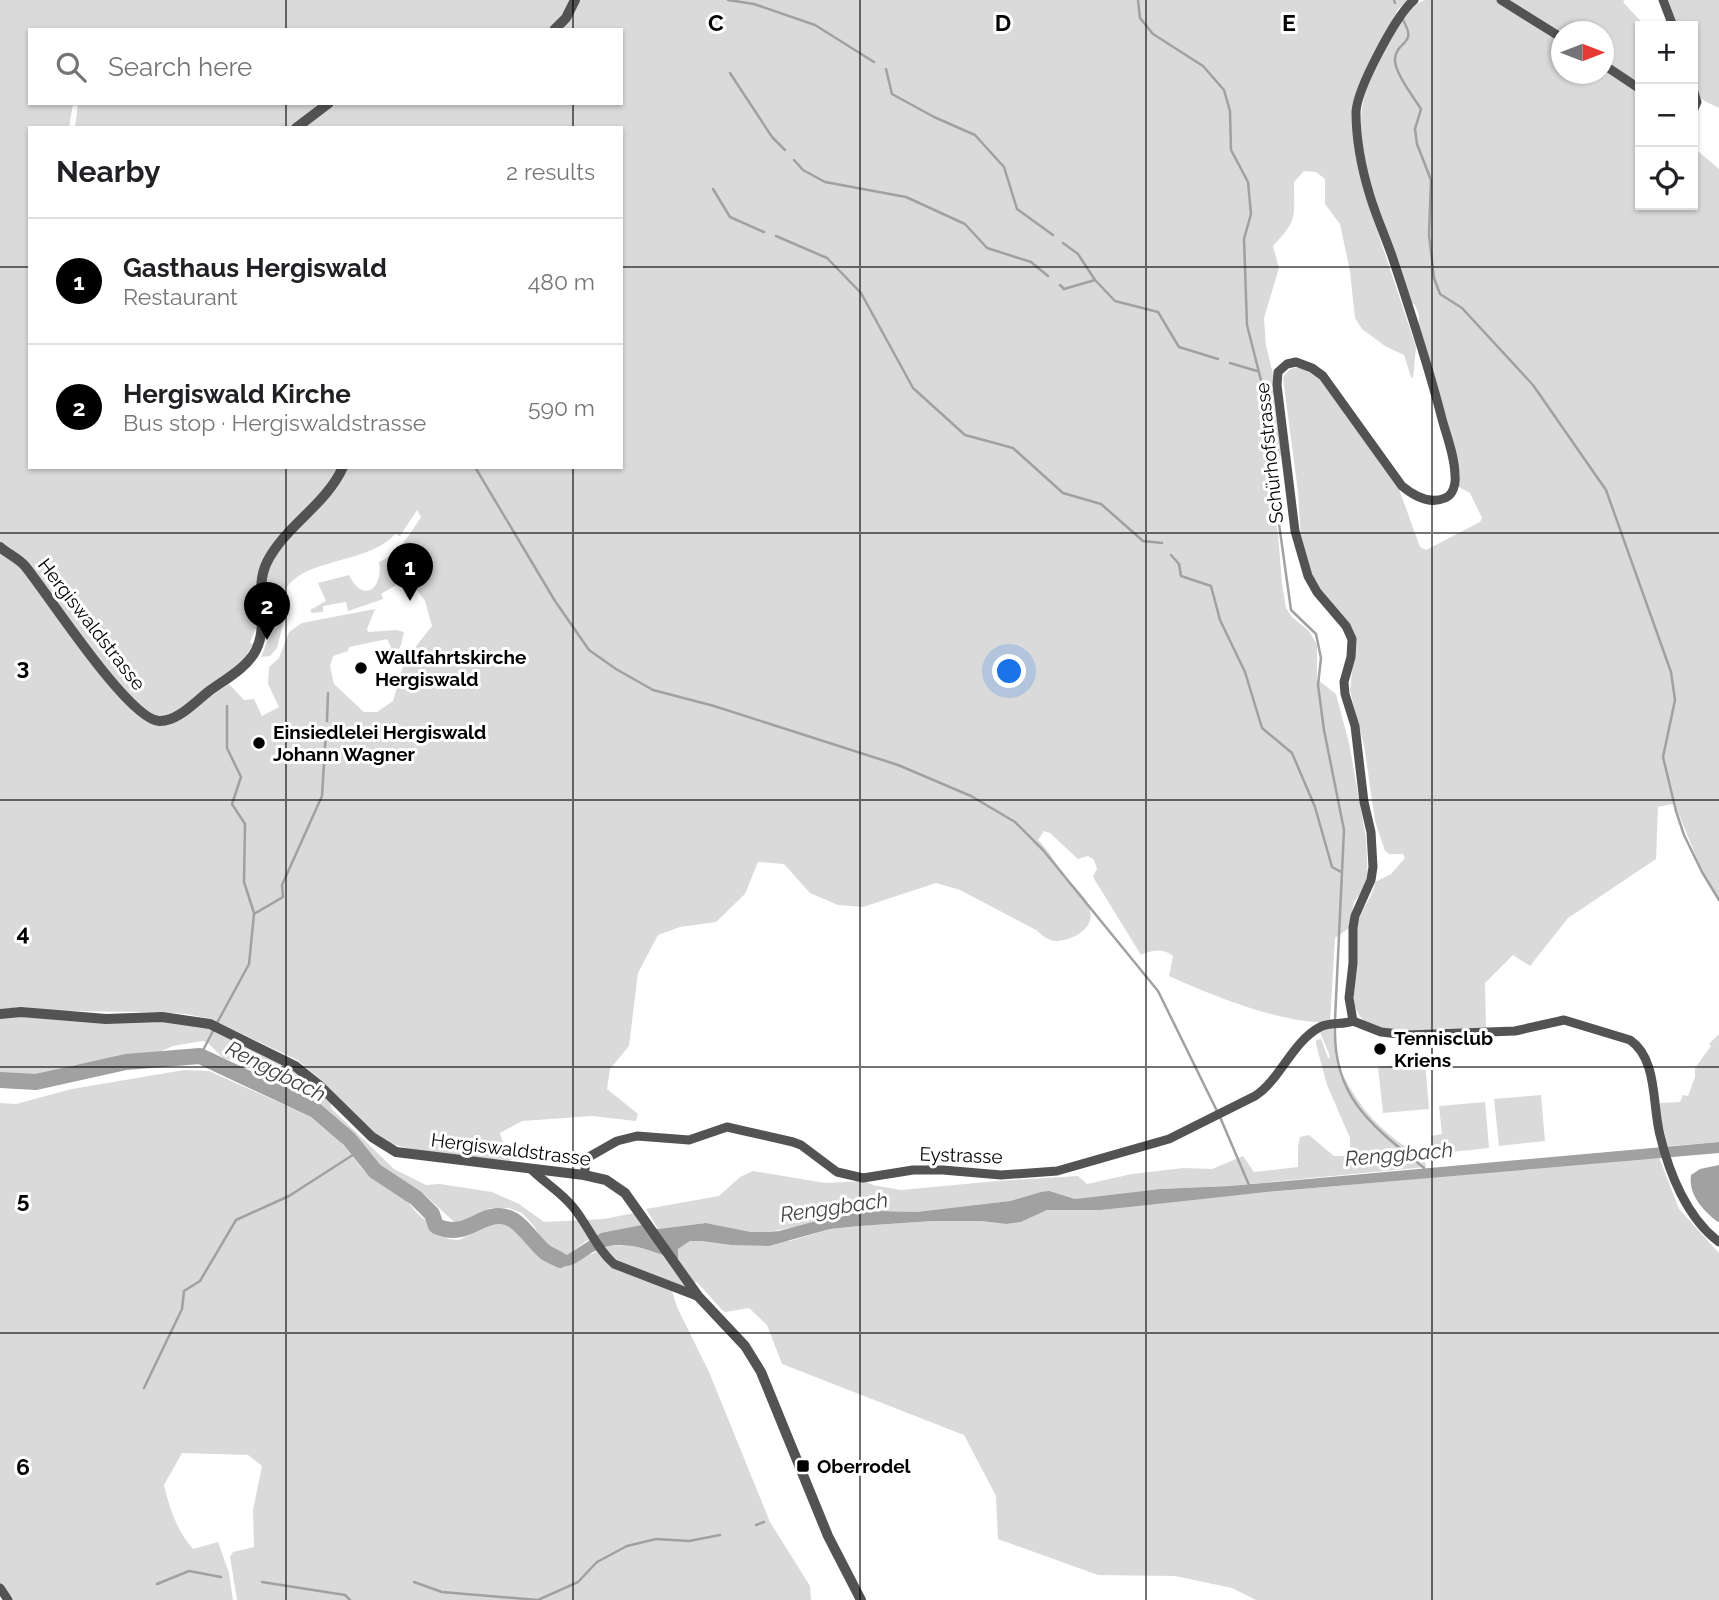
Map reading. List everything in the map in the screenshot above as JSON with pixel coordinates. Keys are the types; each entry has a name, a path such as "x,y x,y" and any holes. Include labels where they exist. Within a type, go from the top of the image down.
{"street":[{"path":"556,28 566,18 575,0"},
{"name":"Schürhofstrasse","path":"1353,1021 1349,998 1353,928 1355,916 1371,880 1373,867 1372,841 1364,802 1357,737 1344,682 1351,657 1352,639 1346,626 1317,592 1299,553 1294,531 1277,385 1278,372 1287,364 1296,362 1312,368 1335,391 1402,486 1411,494 1429,500 1448,497 1453,490 1453,463 1436,393 1369,194 1357,131 1357,103 1363,88 1399,15 1414,0"},
{"path":"1501,0 1551,31"},
{"path":"1663,0 1671,21"},
{"path":"1614,72 1635,86"},
{"path":"299,126 326,105"},
{"name":"Hergiswaldstrasse","path":"0,547 23,564 100,666 136,707 151,719 165,721 191,705 244,664 255,652 262,628 261,581 268,559 332,486 342,469"},
{"name":"Hergiswaldstrasse","path":"0,1014 21,1012 106,1019 162,1017 215,1026 295,1066 385,1147 396,1152 606,1180 625,1193 698,1296 744,1346 761,1372 818,1512 861,1600"},
{"path":"1353,1021 1381,1032 1408,1035 1515,1031 1564,1020 1625,1037 1636,1044 1646,1059 1662,1143 1692,1213 1719,1242"},
{"name":"Eystrasse","path":"584,1175 587,1158 617,1141 637,1136 689,1139 727,1127 801,1145 837,1172 863,1178 913,1170 1001,1175 1070,1168 1169,1139 1255,1096 1264,1090 1287,1057 1318,1028 1353,1021"},
{"path":"532,1170 575,1209 605,1256 614,1264 698,1296"},
{"path":"0,1588 8,1600"}],"shaded area":[{"path":"0,0 571,0 560,21 549,28 28,28 28,105 73,105 69,126 28,126 28,469 338,469 321,494 284,534 264,561 257,588 258,629 255,629 250,643 253,644 244,659 189,703 195,707 229,684 244,700 254,699 262,716 279,707 268,684 269,667 279,658 289,632 302,623 375,609 368,632 404,632 395,655 387,639 349,647 348,651 333,656 330,666 334,684 364,712 377,712 393,701 405,660 432,626 425,601 408,578 405,580 401,575 394,581 396,585 381,594 383,599 348,611 346,602 323,606 323,612 312,613 310,610 326,601 318,583 349,575 361,589 372,589 379,579 379,562 398,549 408,537 421,517 417,510 400,536 395,534 382,545 367,552 314,568 288,586 282,600 287,602 287,608 277,648 270,656 261,657 271,632 268,631 263,594 269,566 288,537 326,496 345,469 623,469 623,126 306,126 335,105 623,105 623,28 563,28 578,0 1408,0 1398,9 1360,87 1354,104 1354,120 1364,191 1416,347 1413,378 1404,355 1385,346 1362,329 1355,318 1350,271 1340,224 1325,204 1325,179 1316,172 1304,171 1294,182 1291,224 1273,246 1279,268 1264,318 1283,451 1269,478 1286,608 1292,617 1309,631 1317,645 1317,679 1336,694 1349,743 1366,838 1368,883 1354,902 1349,928 1335,938 1330,1022 1312,1022 1270,1014 1226,1000 1169,976 1173,956 1157,951 1141,955 1093,877 1097,869 1094,860 1088,856 1078,859 1050,833 1044,831 1038,840 1084,897 1091,917 1081,933 1055,941 960,890 936,883 863,907 838,905 810,893 784,864 758,862 745,894 716,922 680,927 658,935 638,973 629,1046 610,1069 607,1089 638,1114 636,1121 592,1116 522,1121 500,1133 514,1158 509,1161 440,1154 388,1143 376,1137 319,1078 297,1060 211,1019 153,1012 54,1011 24,1007 0,1009"},
{"path":"1425,0 1496,0 1504,3 1551,34 1551,84 1614,84 1614,75 1635,89 1635,210 1698,210 1698,151 1719,169 1719,898 1701,869 1676,807 1672,804 1658,807 1656,859 1568,918 1530,966 1513,955 1485,983 1486,1029 1410,1032 1370,1025 1359,1016 1354,1003 1356,934 1360,918 1375,882 1391,874 1405,858 1403,854 1389,854 1385,851 1375,821 1364,745 1350,691 1355,641 1352,630 1314,580 1301,541 1298,492 1283,378 1294,368 1317,373 1399,489 1420,547 1426,550 1480,522 1482,518 1470,493 1459,487 1458,467 1418,332 1419,315 1415,305 1410,302 1383,230 1363,150 1361,125 1364,96 1390,37 1404,15"},
{"path":"1508,0 1625,0 1623,2 1640,21 1635,21 1635,83 1614,69 1614,21 1551,21 1551,28"},
{"path":"1665,0 1719,0 1719,108 1706,102 1698,94 1698,21 1672,21"},
{"path":"78,105 321,105 293,126 75,126"},
{"path":"9,1016 141,1020 201,1025 289,1067 331,1102 331,1108 394,1169 426,1185 440,1184 492,1192 519,1204 544,1222 604,1219 634,1213 642,1225 586,1241 568,1255 559,1255 545,1245 534,1226 522,1213 509,1208 490,1208 470,1222 454,1222 425,1195 374,1165 318,1106 271,1083 243,1063 223,1058 207,1042 173,1046 131,1058 74,1065 29,1079 0,1077 0,1018"},
{"path":"1333,1029 1341,1078 1344,1077 1352,1092 1378,1125 1425,1161 1426,1167 1230,1186 1160,1189 1075,1199 1041,1192 1010,1201 916,1212 881,1211 768,1232 751,1232 706,1223 658,1229 646,1209 719,1196 740,1177 753,1171 825,1183 864,1181 901,1190 1078,1176 1087,1184 1132,1174 1184,1168 1212,1169 1243,1156 1254,1172 1298,1167 1300,1137 1309,1135 1334,1156 1344,1156 1350,1149 1350,1138 1327,1085 1316,1044 1316,1040 1321,1039 1330,1058 1320,1031"},
{"path":"1719,1034 1719,1142 1668,1146 1658,1108 1660,1103 1680,1102 1683,1095 1688,1096 1695,1077 1695,1068 1711,1046 1709,1044"},
{"path":"1425,1062 1429,1109 1383,1113 1378,1067"},
{"path":"184,1070 209,1071 309,1116 339,1140 364,1171 405,1199 418,1214 448,1239 459,1240 505,1220 512,1223 539,1256 592,1254 608,1246 629,1245 661,1253 686,1287 672,1291 677,1307 709,1372 770,1522 810,1586 811,1600 237,1600 230,1557 233,1552 254,1547 253,1510 262,1466 248,1455 182,1453 164,1485 171,1510 178,1527 193,1549 218,1542 229,1573 233,1600 10,1600 0,1585 0,1103 16,1104 72,1089"},
{"path":"1541,1095 1545,1141 1499,1146 1494,1099"},
{"path":"1485,1102 1489,1148 1433,1154 1431,1136 1442,1134 1439,1106"},
{"path":"1719,1142 1719,1153 1267,1192 1101,1210 1047,1210 1021,1222 1006,1224 933,1221 859,1226 830,1229 769,1246 690,1241 678,1249 678,1259 627,1245 598,1249 569,1266 551,1263 539,1256 545,1245 553,1253 567,1255 601,1233 642,1225 658,1229 706,1223 751,1232 768,1232 839,1215 881,1211 916,1212 1010,1201 1049,1191 1075,1199 1160,1189 1230,1186"},
{"path":"1659,1157 1679,1209 1719,1253 1719,1600 1256,1600 1232,1588 1175,1576 1098,1575 998,1539 996,1496 964,1435 782,1364 767,1325 749,1308 725,1312 722,1310 697,1282 694,1283 678,1259 678,1249 690,1241 731,1245 790,1241 830,1229 933,1221 1006,1224 1021,1222 1047,1210 1101,1210 1169,1201"},
{"path":"1719,1165 1718,1222 1698,1202 1692,1189 1691,1175 1700,1169"}],"waterway":[{"path":"728,0 754,4 815,25 874,62"},
{"path":"1138,0 1140,18 1153,34 1203,66 1224,90 1230,111 1231,150 1248,182 1251,214 1244,239 1247,325 1267,404 1270,459 1291,610 1316,634 1321,658 1318,685 1324,730 1344,830 1335,1020"},
{"path":"1403,20 1408,38 1399,48 1395,59 1405,85 1421,109 1415,129 1417,144 1431,180 1429,235 1434,278 1440,294 1462,308 1533,385 1606,490 1671,672 1675,700 1663,757 1676,811 1684,835 1719,900"},
{"path":"886,69 892,94 975,135 1004,167 1017,209 1053,235"},
{"path":"730,73 772,137 785,150"},
{"path":"794,160 803,170 825,182 906,197 965,224 987,248 1031,262 1048,276"},
{"path":"713,189 730,217 764,232"},
{"path":"776,236 827,258 861,293 913,388 965,435 1013,448 1063,493 1101,504 1143,541 1162,543"},
{"path":"1063,243 1078,254 1095,280 1115,301 1158,312 1179,347 1218,359"},
{"path":"1060,285 1064,289 1095,280"},
{"path":"1230,363 1257,371"},
{"path":"476,469 555,601 589,650 616,669 653,690 714,706 898,765 971,796 1015,822 1043,850 1158,991 1217,1111"},
{"path":"1171,555 1179,564 1181,576 1211,586 1220,620 1245,672 1262,728 1292,753 1315,807 1332,867 1341,872"},
{"path":"327,721 328,693"},
{"path":"227,706 227,748 241,777 232,804 245,824 244,882 254,913"},
{"path":"217,1023 249,964 254,914 283,897 282,885 322,796 326,730"},
{"path":"1335,1027 1336,1052 1349,1092 1373,1124 1424,1168"},
{"path":"200,1056 214,1029"},
{"name":"Renggbach","path":"0,1080 36,1082 126,1062 200,1056 315,1110 349,1139 375,1171 416,1198 432,1214 436,1226 457,1230 490,1217 509,1218 545,1252 560,1260"},
{"path":"1220,1117 1249,1185"},
{"path":"144,1388 182,1309 184,1291 200,1281 236,1220 289,1196 359,1151"},
{"path":"756,1525 764,1522"},
{"path":"414,1582 442,1592 538,1600 578,1582 597,1562 627,1546 656,1539 689,1541 720,1535"},
{"path":"157,1584 189,1571 221,1577"},
{"path":"262,1582 345,1595 350,1600"}],"place":[{"name":"Gasthaus Hergiswald","path":"410,601"},
{"name":"Hergiswald Kirche","path":"267,640"},
{"name":"Wallfahrtskirche Hergiswald","path":"361,668"},
{"name":"Einsiedlelei Hergiswald Johann Wagner","path":"259,743"},
{"name":"Tennisclub Kriens","path":"1380,1049"},
{"name":"Oberrodel","path":"803,1466"}]}
